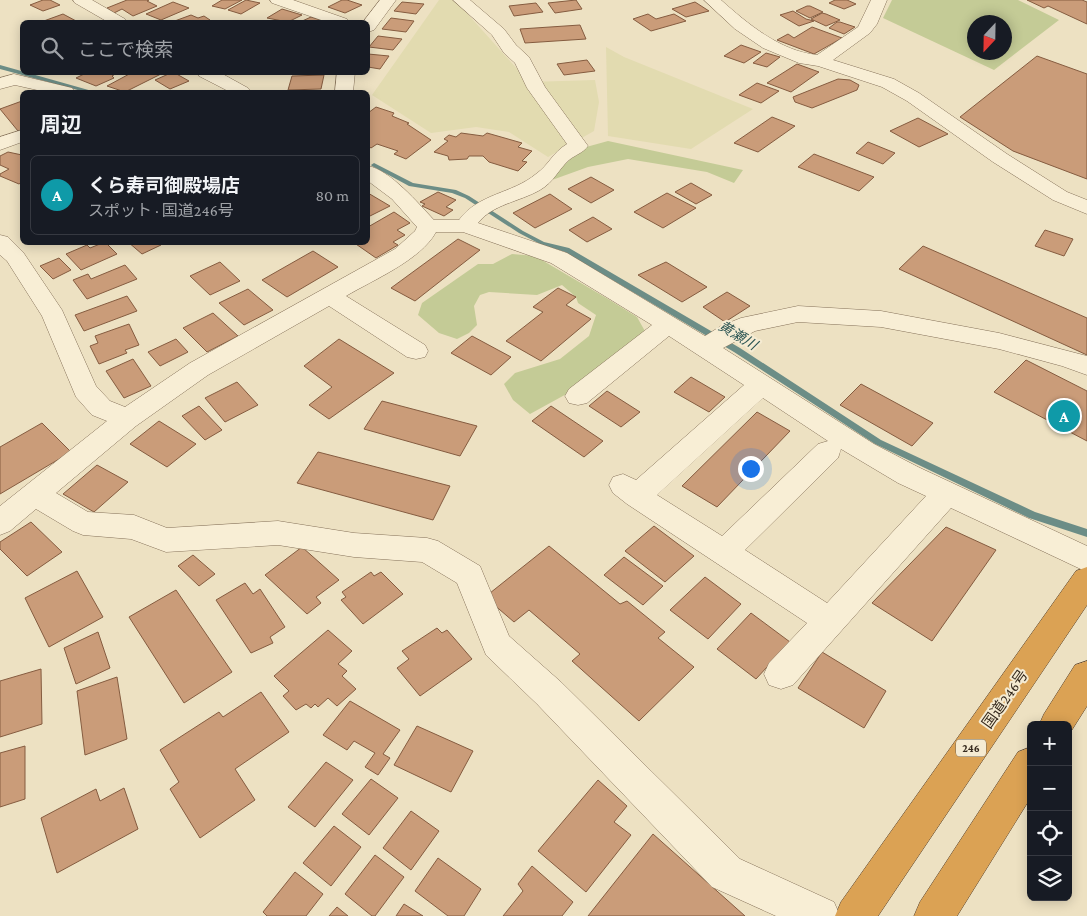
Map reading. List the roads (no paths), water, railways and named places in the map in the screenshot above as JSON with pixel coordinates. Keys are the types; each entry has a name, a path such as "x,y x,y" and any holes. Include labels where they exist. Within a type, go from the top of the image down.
{"highway":[{"name":"国道246号","path":"854,916 1087,580"},
{"path":"1059,721 1087,676"},
{"path":"934,916 1030,766"}],"street":[{"path":"87,4 113,0"},
{"path":"278,0 335,20"},
{"path":"370,24 388,0"},
{"path":"461,0 498,32 510,49 523,61 536,88 578,146 562,156 544,179 521,193 490,202 477,210 467,223"},
{"path":"712,0 741,26 769,44 805,58 820,61 888,84 913,97 1000,158 1060,196 1087,208"},
{"path":"820,61 864,30 869,24 879,0"},
{"path":"87,4 115,20"},
{"path":"211,75 238,90"},
{"path":"344,90 346,75"},
{"path":"0,84 14,79 58,90"},
{"path":"0,144 20,137"},
{"path":"370,173 399,195 428,226"},
{"path":"428,226 467,223 559,258 668,324 715,341 761,385 864,451 908,476 1087,560"},
{"path":"0,523 127,419 199,369 403,254 425,234 428,226"},
{"path":"9,241 15,257 54,316 85,392 101,408 127,419"},
{"path":"328,295 416,351"},
{"path":"715,341 749,324 798,314 882,319 999,340 1069,359 1087,366"},
{"path":"578,396 668,324"},
{"path":"761,385 630,490 829,621"},
{"path":"724,552 828,451"},
{"path":"781,674 947,493"},
{"path":"34,494 83,523 134,526 166,540 278,532 354,544 427,550 469,575 497,645 549,693 726,873 820,916"}],"waterway":[{"name":"黄瀬川","path":"0,67 20,73"},
{"name":"黄瀬川","path":"29,75 83,90"},
{"name":"黄瀬川","path":"374,165 411,185 454,191 542,243 567,250 737,350 878,442 1032,515 1087,533"}],"place":[{"name":"くら寿司御殿場店","path":"1064,416"}]}
